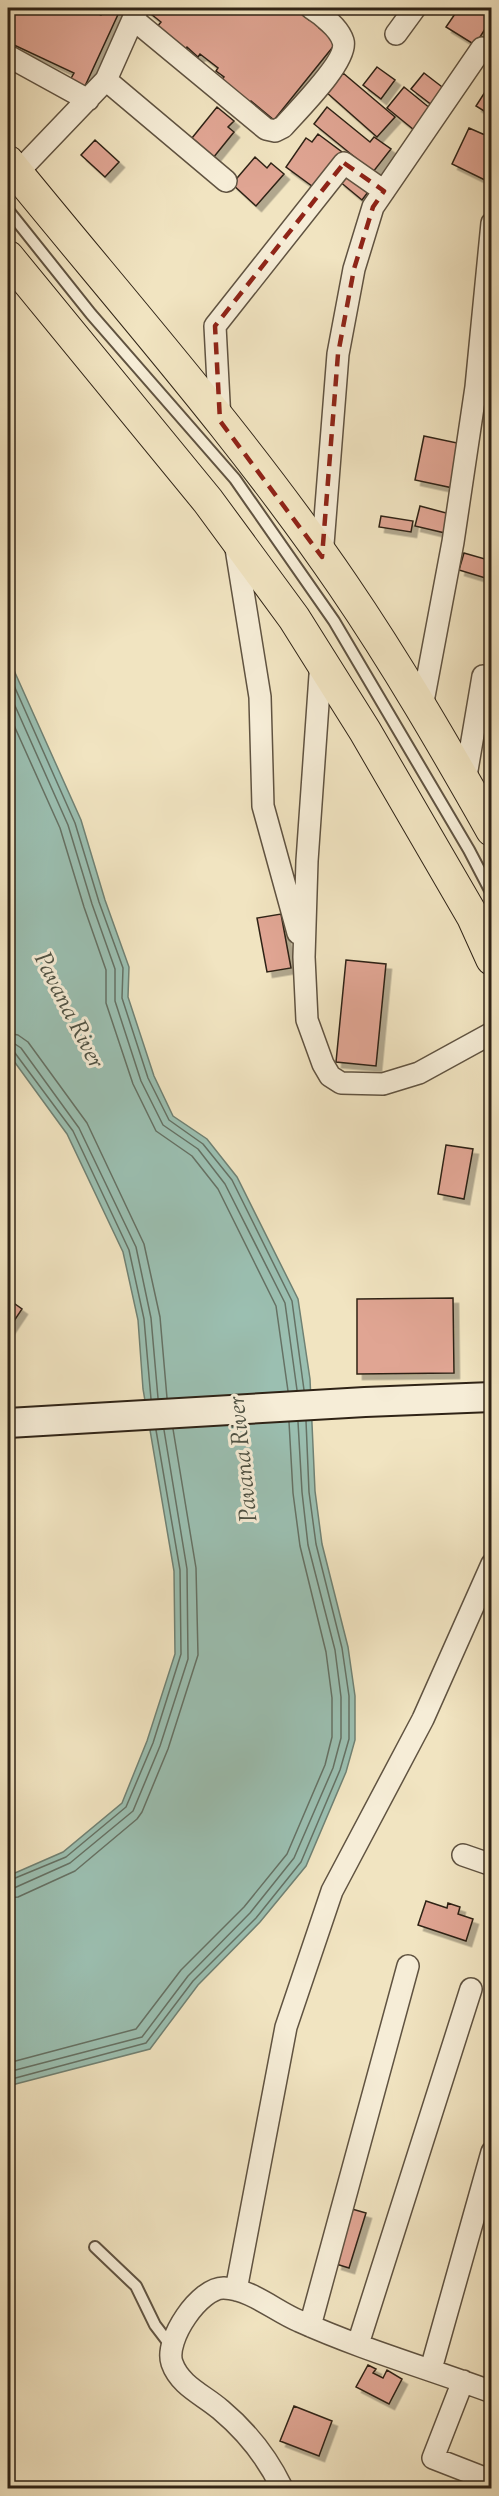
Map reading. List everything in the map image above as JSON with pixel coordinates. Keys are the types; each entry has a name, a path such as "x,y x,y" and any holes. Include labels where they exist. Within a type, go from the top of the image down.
{"main road":[{"path":"12,168 255,464 322,557 422,707 492,830"},
{"path":"8,257 208,501 294,618 365,731 467,907 492,959"},
{"path":"8,1423 365,1402 492,1397"}],"street":[{"path":"12,168 88,100 106,80 136,13 266,129 274,131 283,127 340,59 343,49 343,42 338,32 312,8"},
{"path":"396,34 415,8"},
{"path":"322,557 338,354 354,269 373,207 482,48"},
{"path":"8,56 88,100"},
{"path":"106,80 226,181"},
{"path":"220,422 215,326 344,162 384,190"},
{"path":"422,707 453,542 471,422 492,223"},
{"path":"235,538 260,697 263,806 304,957"},
{"path":"321,661 307,861 304,957 307,1020 323,1064 330,1076 341,1083 383,1084 419,1073 492,1034"},
{"path":"465,782 483,676 492,678"},
{"path":"236,2290 286,2027 332,1891 423,1719 492,1563"},
{"path":"463,1855 492,1865"},
{"path":"310,2326 408,1966"},
{"path":"358,2344 471,1989"},
{"path":"431,2369 492,2152"},
{"path":"282,2488 260,2451 221,2410 183,2382 171,2362 171,2346 176,2332 205,2296 215,2289 236,2290 310,2326 492,2392"},
{"path":"464,2381 433,2458 492,2481"}],"lane":[{"path":"8,210 91,314 235,479 334,621 469,850 492,894"},
{"path":"95,2247 136,2286 155,2325 171,2346"}],"highlighted area":[{"path":"344,163 384,191 373,207 354,269 338,354 322,557 220,421 215,326"}],"water":[{"name":"Pavana River","path":"8,657 81,820 105,900 129,967 128,997 154,1076 173,1116 207,1139 237,1177 298,1299 310,1379 315,1491 322,1544 348,1647 355,1696 355,1740 346,1772 306,1866 260,1922 198,1985 150,2049 8,2086 8,1876 63,1852 122,1803 147,1741 175,1654 174,1571 143,1389 138,1320 123,1252 67,1134 8,1053"}],"building":[{"path":"13,8 85,8 101,15 105,8 121,8 85,86 70,80 74,73 12,44 8,51 8,19"},
{"path":"148,8 299,8 297,10 309,20 312,16 322,24 319,28 336,43 274,120 251,101 248,104 220,82 224,77 216,71 218,68 200,54 198,57 187,47 184,51 156,28 161,22 146,10"},
{"path":"459,8 492,8 492,18 475,45 446,27"},
{"path":"377,67 395,80 381,99 363,85"},
{"path":"343,73 395,117 377,137 326,92"},
{"path":"424,73 450,93 437,109 411,89"},
{"path":"492,81 492,116 476,106"},
{"path":"404,87 436,113 419,134 387,108"},
{"path":"217,107 234,121 228,127 234,132 209,163 193,150 199,144 192,138"},
{"path":"327,107 370,142 374,137 391,149 373,172 314,124"},
{"path":"469,128 492,138 491,183 452,164"},
{"path":"318,134 342,152 316,189 286,167 306,138 312,142"},
{"path":"95,140 119,162 105,177 81,155"},
{"path":"255,157 267,168 271,163 284,174 256,206 232,184"},
{"path":"354,161 377,180 362,200 339,181"},
{"path":"424,436 462,444 453,488 415,480"},
{"path":"420,506 450,514 445,533 415,526"},
{"path":"381,516 413,521 411,532 379,527"},
{"path":"464,553 492,561 492,580 459,570"},
{"path":"281,914 291,968 267,972 257,918"},
{"path":"346,960 386,964 376,1066 336,1062"},
{"path":"446,1145 473,1149 464,1199 438,1194"},
{"path":"453,1298 454,1373 357,1374 357,1299"},
{"path":"8,1299 22,1309 8,1330"},
{"path":"426,1901 447,1908 448,1903 460,1907 458,1914 473,1919 466,1941 418,1925"},
{"path":"352,2209 366,2213 349,2268 336,2264"},
{"path":"368,2365 376,2369 373,2373 383,2378 387,2370 402,2379 389,2404 356,2387"},
{"path":"294,2406 332,2421 319,2456 280,2441"}]}
